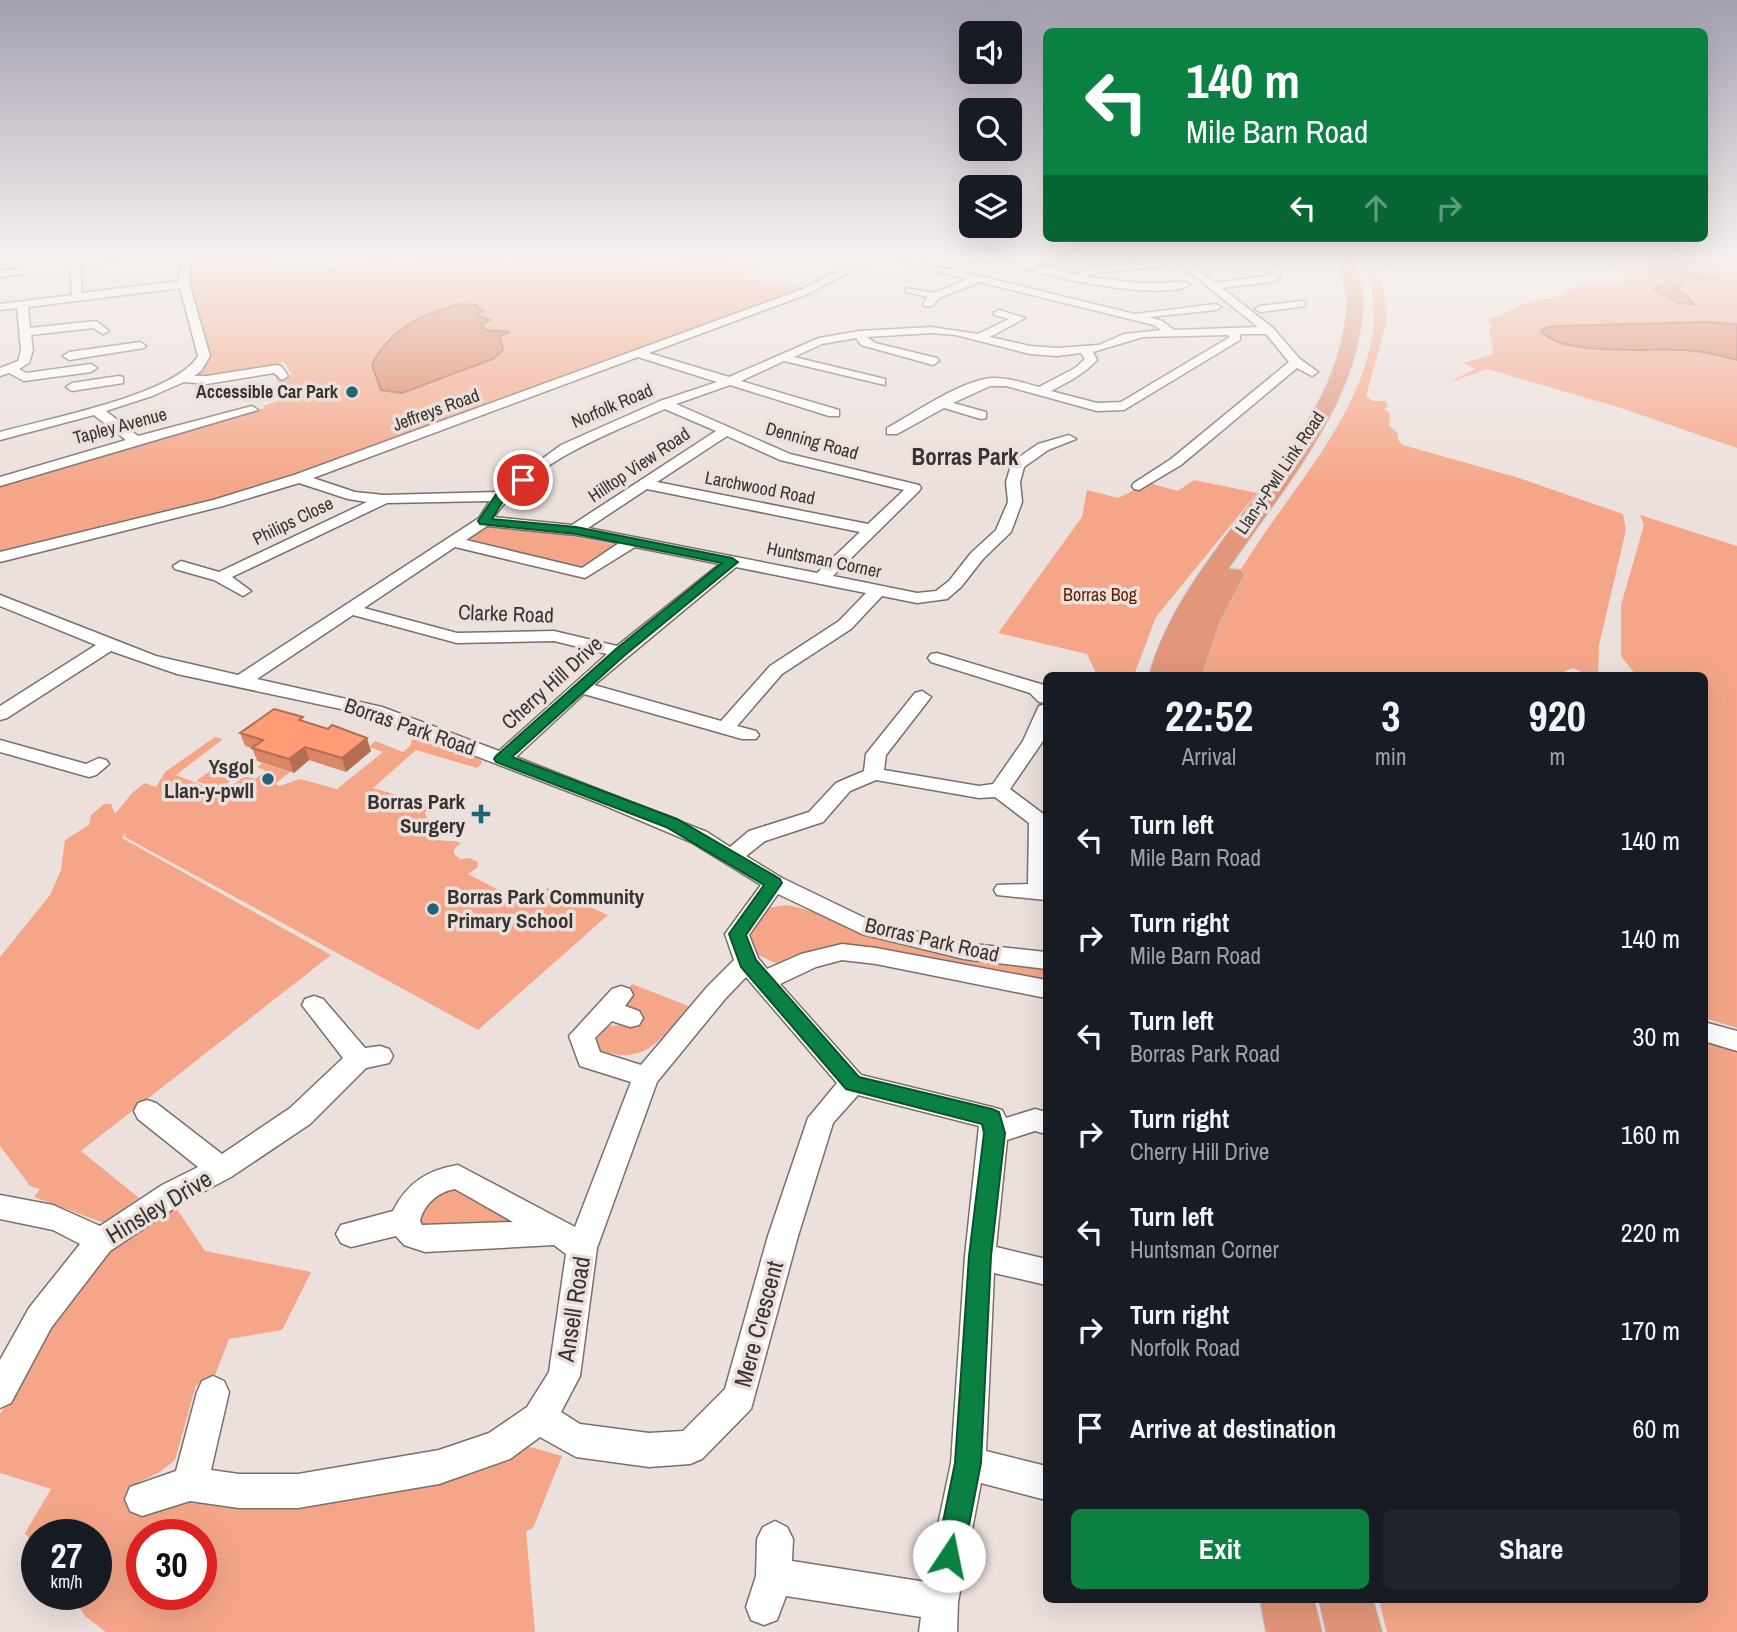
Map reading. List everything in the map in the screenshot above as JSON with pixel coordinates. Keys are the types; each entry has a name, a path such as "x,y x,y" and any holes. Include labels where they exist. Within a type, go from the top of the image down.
{"highway":[{"name":"Llan-y-Pwll Link Road","path":"1164,672 1169,652 1188,608 1290,463 1332,395 1348,355 1351,334"},
{"name":"Llan-y-Pwll Link Road","path":"1188,672 1207,621 1233,573 1318,452 1350,394 1364,334"},
{"path":"1288,1603 1294,1632"},
{"path":"1347,1603 1354,1632"}],"street":[{"path":"6,371 23,363 27,350 25,334"},
{"path":"0,436 96,410 186,379 201,367 204,355 198,334"},
{"name":"Jeffreys Road","path":"0,557 218,503 299,478 692,334"},
{"path":"659,361 683,344 709,334"},
{"name":"Norfolk Road","path":"240,682 484,521 501,496 566,447 665,404 728,382 819,341 858,334"},
{"path":"859,334 871,345 929,358"},
{"name":"Norfolk Road","path":"955,334 1042,352 1086,351 1101,348 1124,337 1151,334"},
{"path":"978,338 986,334"},
{"path":"892,431 969,389 989,382 1006,382 1097,407 1124,406 1236,338 1234,334"},
{"path":"1273,334 1296,362 1312,372"},
{"path":"69,356 140,346"},
{"path":"1041,391 1079,371 1091,360 1086,351"},
{"path":"90,384 91,353"},
{"path":"639,354 833,413"},
{"path":"782,357 881,382"},
{"path":"1139,486 1176,462 1296,362"},
{"path":"6,371 22,379 91,368"},
{"path":"186,379 208,380 277,369 282,376"},
{"path":"72,387 119,380"},
{"name":"Denning Road","path":"665,404 723,432 785,457 914,488 869,530"},
{"path":"944,404 981,415"},
{"path":"96,410 136,441"},
{"name":"Tapley Avenue","path":"0,482 252,410"},
{"name":"Hilltop View Road","path":"576,530 723,432"},
{"name":"Huntsman Corner","path":"484,521 576,530 732,562 823,577 917,598 941,595 955,584 977,556 1003,532 1015,502 1013,482 1017,465 1043,447 1069,439"},
{"path":"1160,458 1194,467"},
{"path":"299,478 353,496 384,499 501,496"},
{"name":"Larchwood Road","path":"645,484 869,530"},
{"name":"Philips Close","path":"220,577 384,499"},
{"path":"823,577 869,530"},
{"path":"454,542 585,573 632,541"},
{"name":"Cherry Hill Drive","path":"502,759 620,652 732,562"},
{"path":"180,566 220,577 243,592"},
{"path":"726,727 776,670 845,625 877,591"},
{"name":"Borras Park Road","path":"0,600 38,613 108,645 183,670 374,711 502,759 671,823 774,883 852,921 890,934 964,951 1043,960"},
{"name":"Clarke Road","path":"350,609 457,638 554,636 620,652"},
{"path":"0,714 108,645"},
{"path":"945,666 1037,689 1043,695"},
{"path":"583,688 749,735"},
{"path":"874,774 876,754 922,697"},
{"path":"999,790 1033,741 1043,717"},
{"path":"0,746 89,772"},
{"path":"730,858 757,836 816,817 844,787 874,774 979,792 999,790 1040,821 1043,893 1005,890"},
{"path":"774,883 737,934 756,972 853,1083 992,1118 995,1133 980,1256 968,1463 939,1617 769,1592 775,1539"},
{"name":"Ansell Road","path":"142,1499 190,1484 239,1491 298,1491 439,1466 498,1447 539,1418 564,1376 570,1240 646,1077 716,993 756,972 842,952 876,956 1043,988"},
{"name":"Hinsley Drive","path":"0,1392 40,1318 100,1242 172,1194 220,1169 300,1116 369,1057 314,1005"},
{"path":"619,1008 582,1036 589,1059 646,1077"},
{"path":"1708,1032 1737,1041"},
{"name":"Mere Crescent","path":"539,1418 576,1440 649,1450 690,1447 739,1398 783,1236 821,1118 853,1083"},
{"path":"147,1111 220,1169"},
{"path":"995,1133 1035,1120 1043,1121"},
{"path":"458,1177 570,1240 425,1239 414,1237 407,1229 405,1221 407,1209 414,1199 438,1181 458,1177"},
{"path":"0,1207 48,1214 82,1228 100,1242"},
{"path":"351,1234 405,1221"},
{"path":"980,1256 1043,1271"},
{"path":"190,1484 213,1392"},
{"path":"968,1463 1043,1482"}],"green space":[{"path":"202,334 685,334 294,475 213,500 0,553 0,484 51,466 265,408 263,406 283,399 276,378 292,375 284,362 217,374 217,377 198,377 209,357"},
{"path":"1372,334 1383,334 1366,396 1373,401 1386,401 1388,407 1384,409 1390,413 1389,425 1398,434 1398,440 1403,445 1516,477 1623,514 1626,530 1599,645 1598,672 1582,672 1573,668 1564,672 1198,672 1220,612 1237,576 1340,423 1368,356"},
{"path":"1490,334 1555,334 1549,341 1596,347 1690,352 1737,360 1737,448 1618,407 1487,369 1445,384 1475,369 1463,363 1494,354"},
{"name":"Borras Bog","path":"1194,480 1257,493 1156,617 1135,672 1096,672 1087,654 998,633 1082,517 1087,490 1118,498 1149,483 1178,491"},
{"path":"1640,515 1737,546 1737,1028 1708,1019 1708,672 1634,672 1621,656 1621,605 1644,525"},
{"path":"484,527 564,535 617,545 594,566 577,569 468,539"},
{"path":"215,737 223,739 176,775 217,791 224,791 245,776 255,779 266,771 257,767 262,763 290,772 275,784 279,786 300,779 337,789 383,752 369,747 375,741 403,752 410,746 413,737 428,738 481,760 482,763 477,768 416,750 373,788 432,805 425,813 427,819 441,831 434,838 461,843 454,849 454,854 460,859 469,858 478,862 477,868 468,874 527,905 547,888 608,915 478,1030 125,837 126,832 122,838 331,955 81,1151 139,1198 104,1223 34,1197 40,1189 30,1186 0,1146 0,957 50,895 61,870 65,840 89,825 91,815 104,804 111,804 115,814 132,793 145,783 156,787 165,772"},
{"path":"220,764 243,772 220,789 196,781"},
{"path":"785,905 809,910 876,938 960,958 1043,964 1043,983 1029,978 880,952 780,965 758,955 749,945 746,925 768,908"},
{"path":"632,984 691,1007 660,1039 641,1052 629,1055 597,1050 591,1035 609,1026 629,1027 624,995"},
{"path":"1708,1038 1737,1047 1737,1632 1387,1632 1380,1603 1708,1603"},
{"path":"444,1183 518,1220 510,1224 416,1229 416,1205"},
{"path":"173,1203 205,1251 311,1272 282,1330 229,1339 212,1383 196,1385 175,1460 160,1472 137,1483 132,1510 523,1445 562,1456 533,1528 526,1531 535,1632 106,1632 81,1610 112,1610 112,1519 33,1519 51,1489 0,1473 0,1414 13,1394 33,1348 107,1248"}],"shaded area":[{"path":"396,334 505,334 500,336 503,350 493,359 402,393 381,390 372,365"},
{"path":"1545,334 1737,334 1737,360 1690,351 1586,348 1552,339"}],"building":[{"path":"274,709 303,717 299,720 328,729 332,725 367,738 342,758 305,747 289,759 252,748 263,740 240,733"}],"place":[{"name":"Accessible Car Park","path":"352,392"},
{"name":"Ysgol Llan-y-pwll","path":"268,779"},
{"name":"Borras Park Surgery","path":"481,814"},
{"name":"Borras Park Community Primary School","path":"433,909"}],"district":[{"name":"Borras Park","path":"965,457"}],"route":[{"path":"523,480 501,496 484,521 576,530 732,562 620,652 502,759 671,823 774,883 737,934 747,962 853,1083 992,1118 995,1133 980,1256 968,1463 949,1556"}]}
